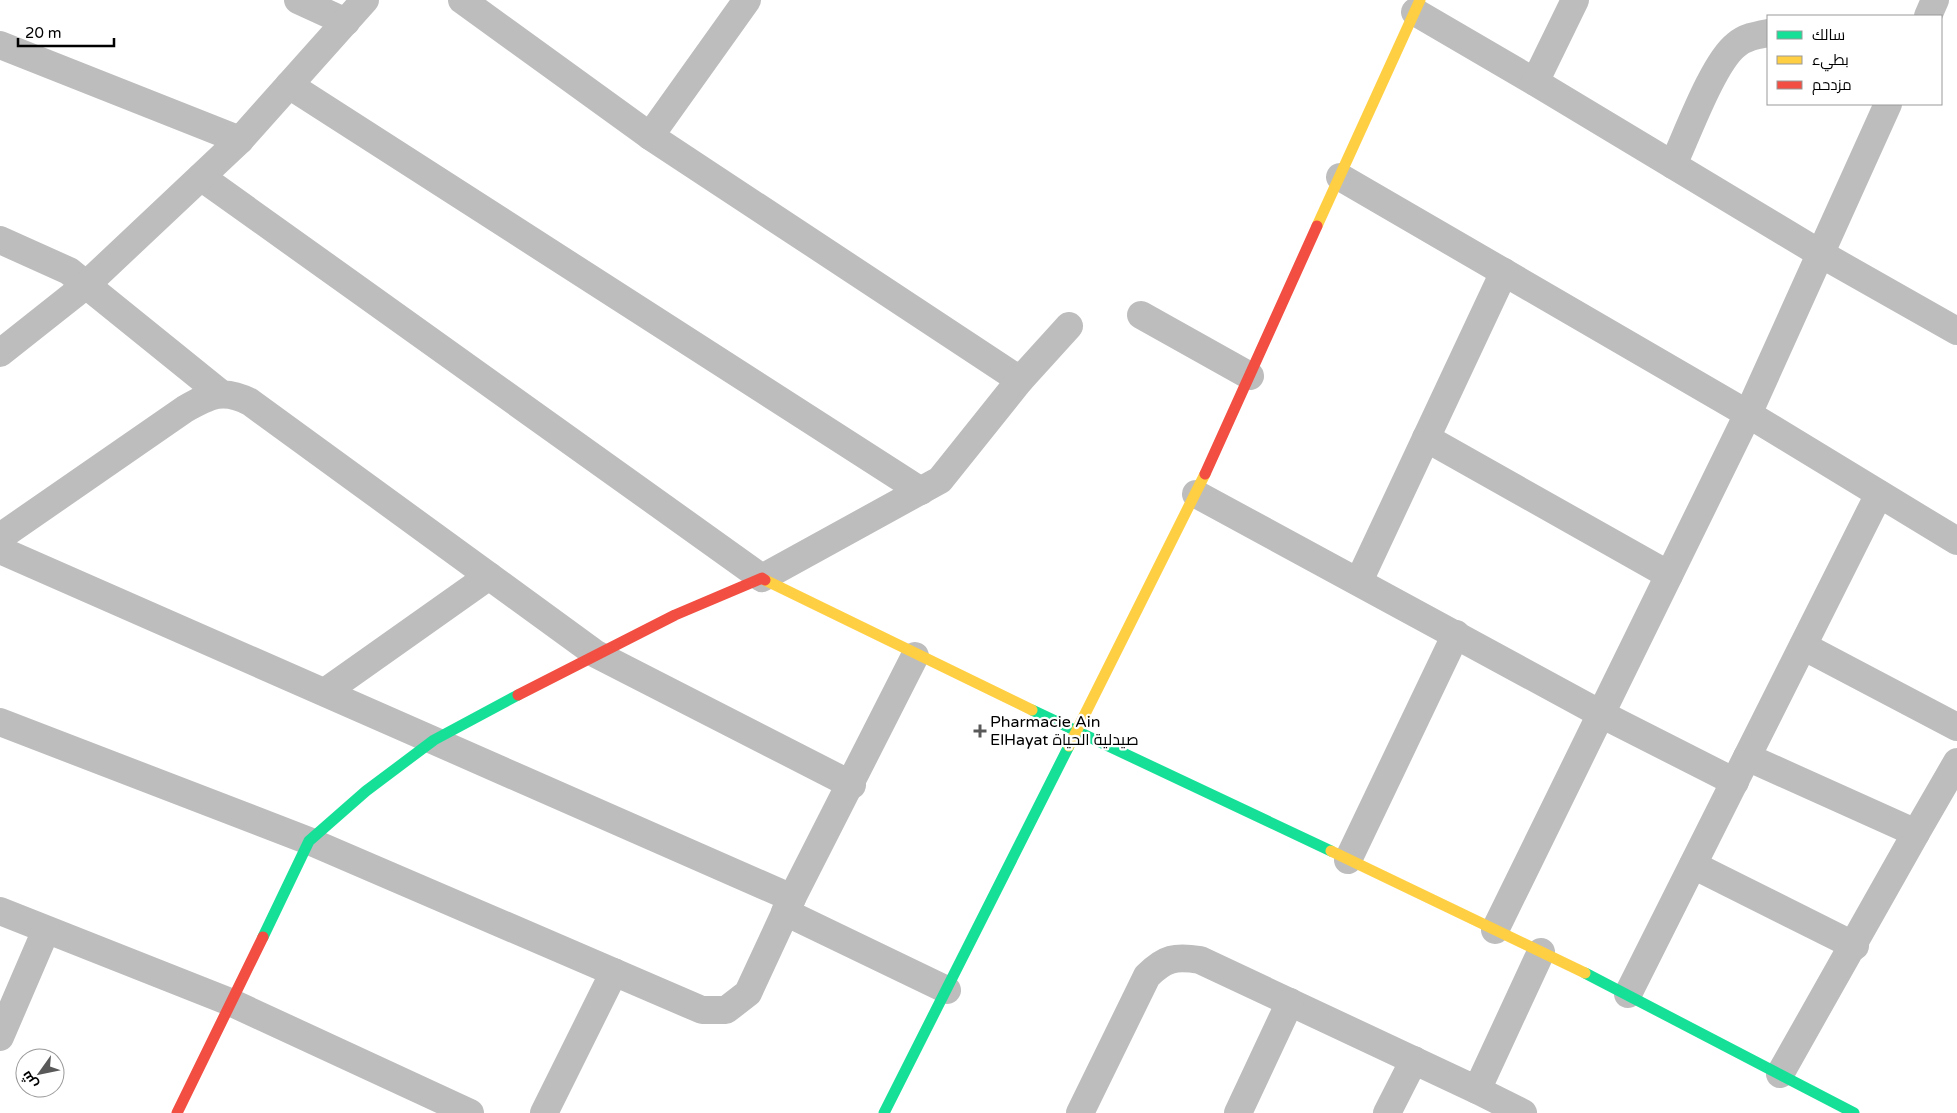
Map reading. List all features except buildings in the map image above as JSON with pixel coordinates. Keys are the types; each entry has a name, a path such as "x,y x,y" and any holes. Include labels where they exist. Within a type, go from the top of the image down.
{"street":[{"path":"298,0 346,22"},
{"path":"0,353 86,285 240,140 366,0"},
{"path":"462,0 650,136 1020,380"},
{"path":"650,136 747,0"},
{"path":"1535,82 1575,0"},
{"path":"1928,15 1935,0"},
{"path":"884,1113 1196,494 1417,6 1535,82 1820,254 1957,331"},
{"path":"1673,165 1720,62 1736,44 1751,36 1767,33"},
{"path":"0,45 240,140"},
{"path":"289,85 921,491"},
{"path":"1495,930 1748,414 1888,105"},
{"path":"200,177 762,578 915,656 1628,994 1854,1113"},
{"path":"1340,177 1748,414 1957,541"},
{"path":"0,240 69,271 220,394"},
{"path":"1359,581 1504,272"},
{"path":"1141,315 1250,376"},
{"path":"177,1113 309,841 366,791 434,740 596,654 676,615 762,578 940,480 1020,380 1069,326"},
{"path":"0,537 185,409 203,399 220,394 235,394 250,402 596,654 852,785"},
{"path":"1426,438 1670,576"},
{"path":"1196,494 1601,714 1735,782"},
{"path":"1628,994 1879,494"},
{"path":"0,550 434,740 788,905 947,990"},
{"path":"325,692 489,576"},
{"path":"1348,860 1456,634"},
{"path":"1803,646 1957,727"},
{"path":"0,722 309,841 702,1010 726,1010 748,993 788,905 852,785 915,656"},
{"path":"1747,757 1916,834"},
{"path":"1780,1074 1855,946 1957,762"},
{"path":"1693,865 1855,946"},
{"path":"0,911 230,1002 470,1113"},
{"path":"0,1037 46,930"},
{"path":"1478,1090 1541,952"},
{"path":"1080,1113 1147,976 1159,964 1180,957 1200,960 1478,1090 1523,1113"},
{"path":"544,1113 614,972"},
{"path":"1238,1113 1290,1002"},
{"path":"1387,1113 1414,1060"}],"traffic: fast":[{"path":"263,937 309,841 366,791 434,740 518,695"},
{"path":"1032,710 1331,851"},
{"path":"884,1113 1069,746"},
{"path":"1585,973 1854,1113"}],"traffic: slow":[{"path":"1317,226 1420,0"},
{"path":"1069,746 1205,474"},
{"path":"765,580 1032,710"},
{"path":"1331,851 1585,973"}],"traffic: jam":[{"path":"1205,474 1317,226"},
{"path":"518,695 675,615 762,578 765,580"},
{"path":"177,1113 263,937"}],"place":[{"name":"Pharmacie Ain ElHayat صيدلية الحياة","path":"980,731"}]}
